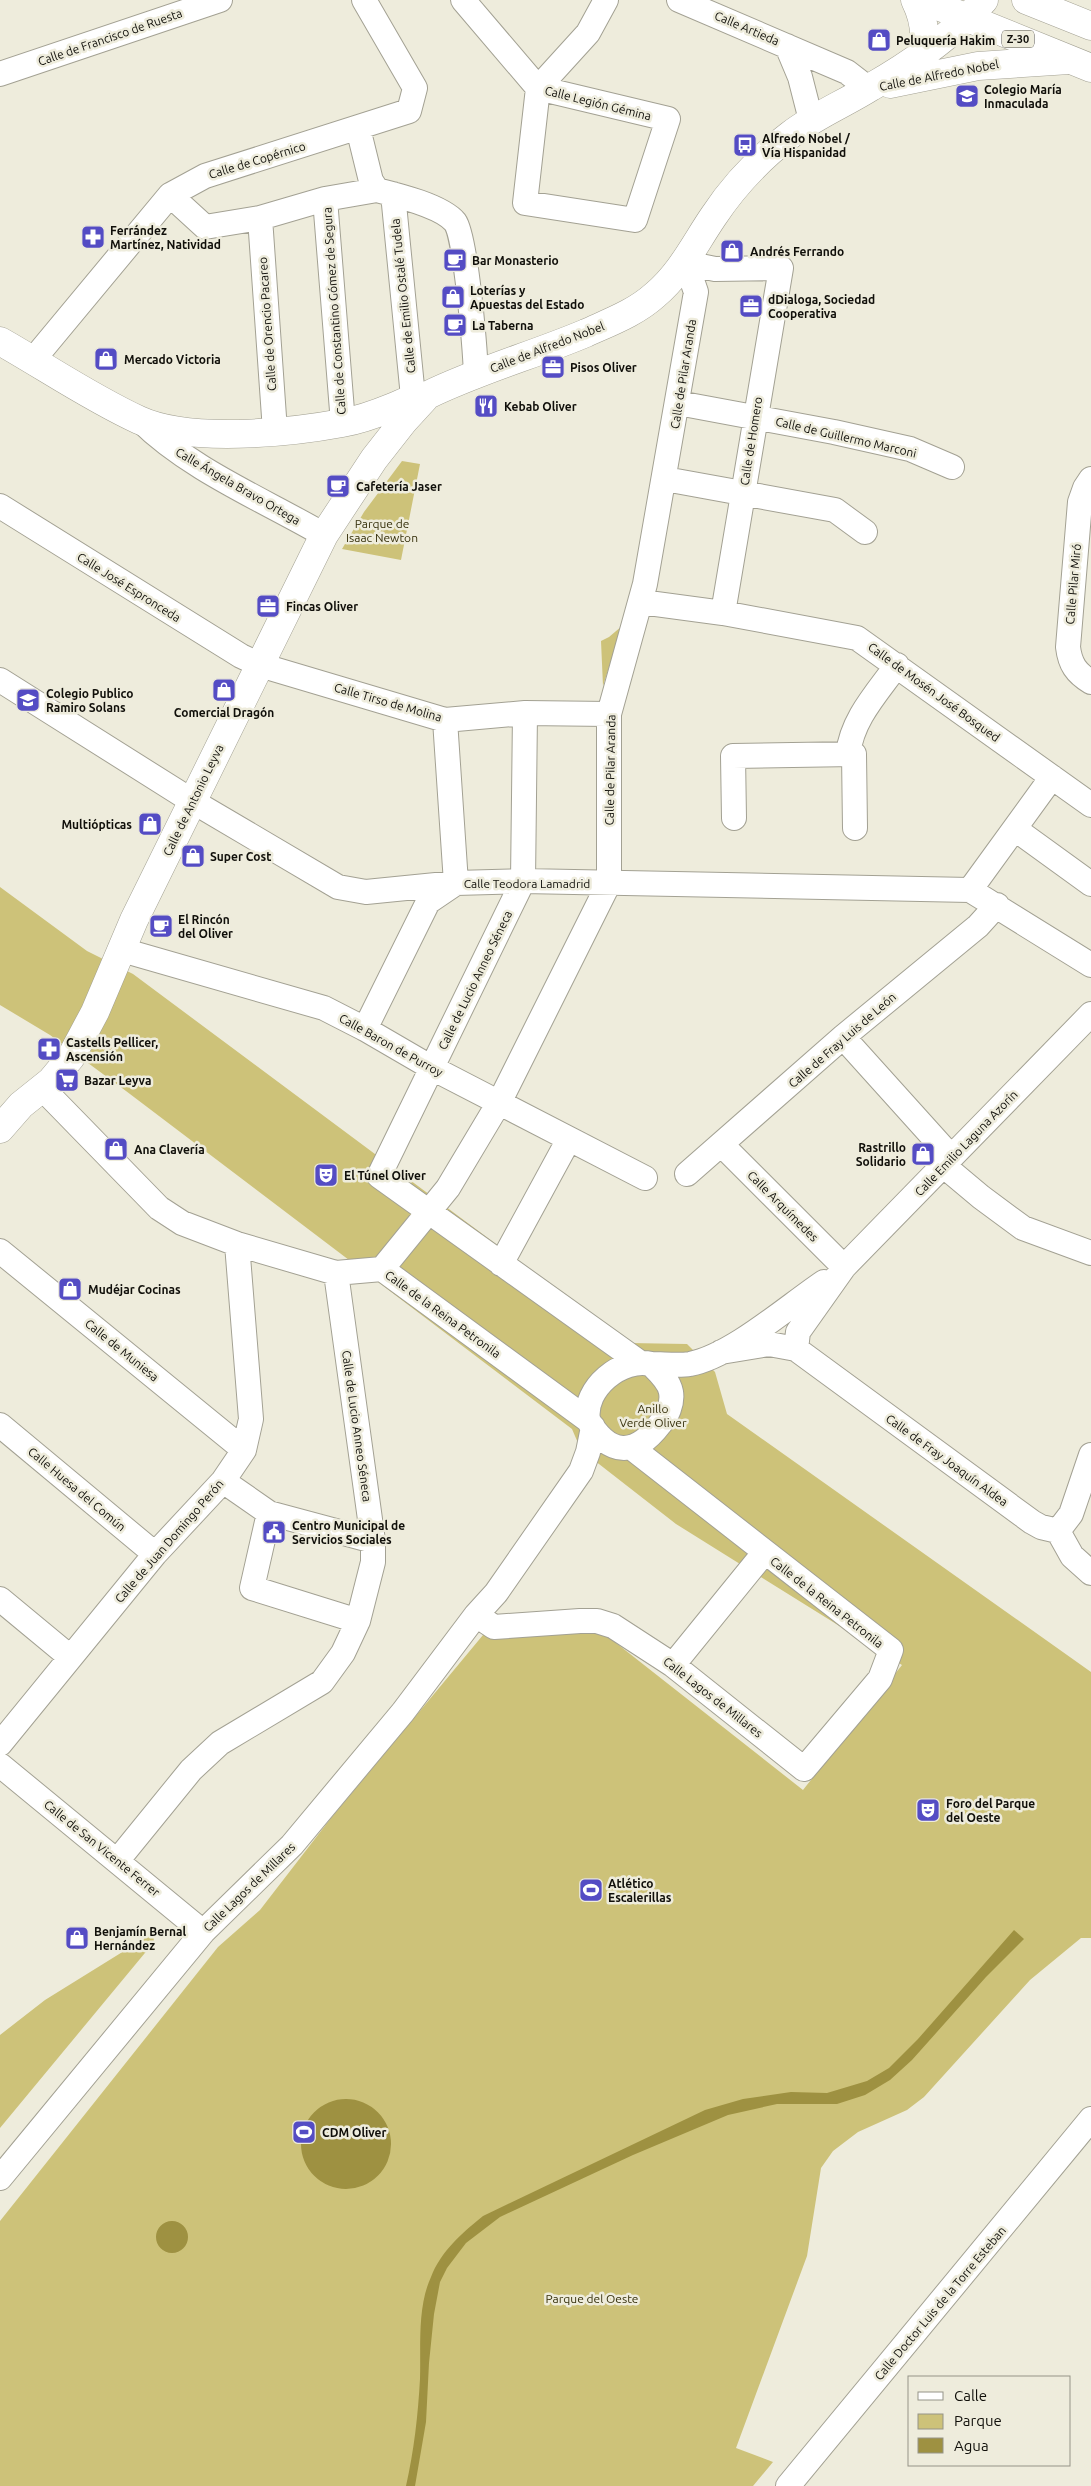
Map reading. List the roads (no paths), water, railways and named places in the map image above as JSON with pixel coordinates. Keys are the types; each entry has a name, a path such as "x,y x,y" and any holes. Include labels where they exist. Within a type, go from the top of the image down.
{"main road":[{"name":"Calle de Alfredo Nobel","path":"915,0 924,30 924,47 921,57"},
{"name":"Z-30","path":"922,0 976,9 1080,64"},
{"path":"1026,0 1091,26"},
{"name":"Calle de Alfredo Nobel","path":"140,420 194,432 275,431 349,422 376,414 623,317 654,296 686,263 713,217 739,182 772,150 826,110 869,89 921,57 976,9"},
{"name":"Calle de Alfredo Nobel","path":"869,89 978,66 1080,64"},
{"name":"Calle Ángela Bravo Ortega","path":"0,340 140,420"},
{"name":"Calle de Antonio Leyva","path":"4,1115 42,1088 71,1057 95,1012 134,920 324,535 374,459 421,396"},
{"path":"349,422 365,426 374,436 374,459"}],"street":[{"name":"Calle de Francisco de Ruesta","path":"0,74 220,0"},
{"name":"Calle de Copérnico","path":"33,360 170,195 205,176 409,111 415,88 364,0"},
{"name":"Calle Legión Gémina","path":"463,0 538,88 668,120 635,220 525,203 538,88"},
{"path":"538,88 588,33 606,0"},
{"name":"Calle Artieda","path":"679,0 847,72 869,89"},
{"name":"Calle Artieda","path":"787,46 800,77 810,120"},
{"name":"Calle de Emilio Ostalé Tudela","path":"358,128 372,181 385,192 421,396"},
{"path":"170,195 205,227 260,218 325,199 385,192 436,209 454,222 463,248 476,375"},
{"name":"Calle de Constantino Gómez de Segura","path":"325,199 349,422"},
{"name":"Calle de Orencio Pacareo","path":"260,218 275,431"},
{"name":"Calle de Homero","path":"686,263 715,270 781,268 722,613"},
{"name":"Calle de Pilar Aranda","path":"382,1269 448,1188 500,1101 609,883 609,714 641,602 678,403 696,292 686,263"},
{"name":"Calle de Guillermo Marconi","path":"678,403 910,449 952,467"},
{"name":"Calle Ángela Bravo Ortega","path":"140,420 163,442 185,457 324,535"},
{"path":"665,479 835,510 864,532"},
{"name":"Calle Pilar Miró","path":"1091,479 1084,488 1080,502 1068,648 1072,665 1077,673 1091,682"},
{"name":"Calle José Espronceda","path":"0,506 241,656 260,664"},
{"name":"Calle de Mosén José Bosqued","path":"641,602 722,613 848,635 864,642 1091,805"},
{"name":"Calle Tirso de Molina","path":"260,664 445,720 525,713 609,714"},
{"path":"848,754 852,731 857,720 897,665"},
{"name":"Calle Teodora Lamadrid","path":"0,680 192,801 338,887 366,892 456,883 523,881 970,890 1091,965"},
{"name":"Calle de Lucio Anneo Séneca","path":"428,1212 379,1176 523,881 525,713"},
{"path":"365,1029 428,902 456,883 445,720"},
{"path":"734,818 733,756 854,754 855,828"},
{"path":"970,890 1052,777"},
{"path":"1014,829 1091,884"},
{"name":"Calle de Fray Luis de León","path":"687,1174 843,1037 978,926 997,905"},
{"name":"Calle Baron de Purroy","path":"122,950 324,1008 365,1029 432,1068 500,1101 645,1178"},
{"name":"Calle Emilio Laguna Azorín","path":"645,1363 690,1364 720,1352 772,1320 842,1269 1091,1014"},
{"path":"843,1037 943,1148 944,1166 981,1197 1023,1228 1091,1254"},
{"name":"Calle de la Reina Petronila","path":"42,1088 159,1208 182,1223 237,1244 336,1274 382,1269 591,1424 602,1437 626,1449 891,1650"},
{"path":"501,1264 569,1139"},
{"name":"Calle Arquímedes","path":"722,1145 842,1269"},
{"path":"428,1212 661,1373 671,1392 671,1402 663,1420 643,1444 626,1449"},
{"name":"Calle de Juan Domingo Perón","path":"0,1744 154,1554 223,1481 244,1450 251,1418 237,1244"},
{"name":"Calle de Muniesa","path":"0,1251 244,1450"},
{"name":"Calle Emilio Laguna Azorín","path":"720,1352 769,1344 796,1349 798,1332 842,1269"},
{"name":"Calle de Lucio Anneo Séneca","path":"117,1861 191,1770 220,1743 322,1682 343,1653 358,1621 373,1562 373,1541 336,1274"},
{"name":"Calle de Fray Joaquín Aldea","path":"796,1349 1032,1522 1050,1530 1058,1531"},
{"path":"591,1424 589,1406 601,1384 617,1370 645,1363"},
{"path":"671,1392 690,1364"},
{"name":"Calle Lagos de Millares","path":"0,2178 203,1932 301,1836 403,1712 476,1615 496,1593 581,1471 588,1452 591,1424"},
{"name":"Calle Huesa del Común","path":"0,1425 154,1554"},
{"name":"Calle Lagos de Millares","path":"581,1471 626,1449"},
{"path":"1091,1454 1070,1514 1058,1531 1072,1556 1091,1573"},
{"path":"223,1481 269,1513 373,1541"},
{"path":"269,1513 252,1588 358,1621"},
{"name":"Calle de la Reina Petronila","path":"673,1665 764,1553"},
{"path":"0,1600 70,1657"},
{"name":"Calle Lagos de Millares","path":"476,1615 494,1627 597,1621 613,1626 673,1665 804,1769 880,1679 891,1650"},
{"name":"Calle de San Vicente Ferrer","path":"0,1765 203,1932"},
{"name":"Calle Doctor Luis de la Torre Esteban","path":"788,2486 1091,2119"}],"water":[{"path":"1014,1930 1024,1939 986,1977 912,2060 890,2080 865,2095 837,2104 777,2104 728,2115 633,2155 500,2217 466,2243 447,2268 440,2282 434,2314 429,2363 426,2422 415,2486 406,2486 418,2406 421,2327 424,2301 431,2277 440,2259 467,2229 483,2216 705,2110 743,2099 791,2092 827,2093 867,2081 889,2068 918,2039"},
{"path":"346,2099 363,2103 378,2112 387,2127 391,2144 387,2161 378,2176 363,2185 346,2189 329,2185 314,2176 305,2161 301,2144 305,2127 314,2112 329,2103"},
{"path":"172,2221 178,2222 183,2226 187,2231 187,2243 183,2248 178,2252 172,2253 166,2252 161,2248 157,2243 156,2237 157,2231 161,2226 166,2222"}],"place":[{"name":"Peluquería Hakim","path":"879,40"},
{"name":"Colegio María Inmaculada","path":"967,96"},
{"name":"Alfredo Nobel / Vía Hispanidad","path":"745,145"},
{"name":"Ferrández Martínez, Natividad","path":"93,237"},
{"name":"Andrés Ferrando","path":"732,251"},
{"name":"Bar Monasterio","path":"455,260"},
{"name":"Loterías y Apuestas del Estado","path":"453,297"},
{"name":"dDialoga, Sociedad Cooperativa","path":"751,306"},
{"name":"La Taberna","path":"455,325"},
{"name":"Mercado Victoria","path":"106,359"},
{"name":"Pisos Oliver","path":"553,367"},
{"name":"Kebab Oliver","path":"486,406"},
{"name":"Cafetería Jaser","path":"338,486"},
{"name":"Fincas Oliver","path":"268,606"},
{"name":"Comercial Dragón","path":"224,690"},
{"name":"Colegio Publico Ramiro Solans","path":"28,700"},
{"name":"Multiópticas","path":"150,824"},
{"name":"Super Cost","path":"193,856"},
{"name":"El Rincón del Oliver","path":"161,926"},
{"name":"Castells Pellicer, Ascensión","path":"49,1049"},
{"name":"Bazar Leyva","path":"67,1080"},
{"name":"Ana Clavería","path":"116,1149"},
{"name":"Rastrillo Solidario","path":"923,1154"},
{"name":"El Túnel Oliver","path":"326,1175"},
{"name":"Mudéjar Cocinas","path":"70,1289"},
{"name":"Centro Municipal de Servicios Sociales","path":"274,1532"},
{"name":"Foro del Parque del Oeste","path":"928,1810"},
{"name":"Atlético Escalerillas","path":"591,1890"},
{"name":"Benjamín Bernal Hernández","path":"77,1938"},
{"name":"CDM Oliver","path":"304,2132"}],"park label":[{"name":"Parque de Isaac Newton","path":"382,530"},
{"name":"Anillo Verde Oliver","path":"653,1415"},
{"name":"Parque del Oeste","path":"592,2298"}]}
